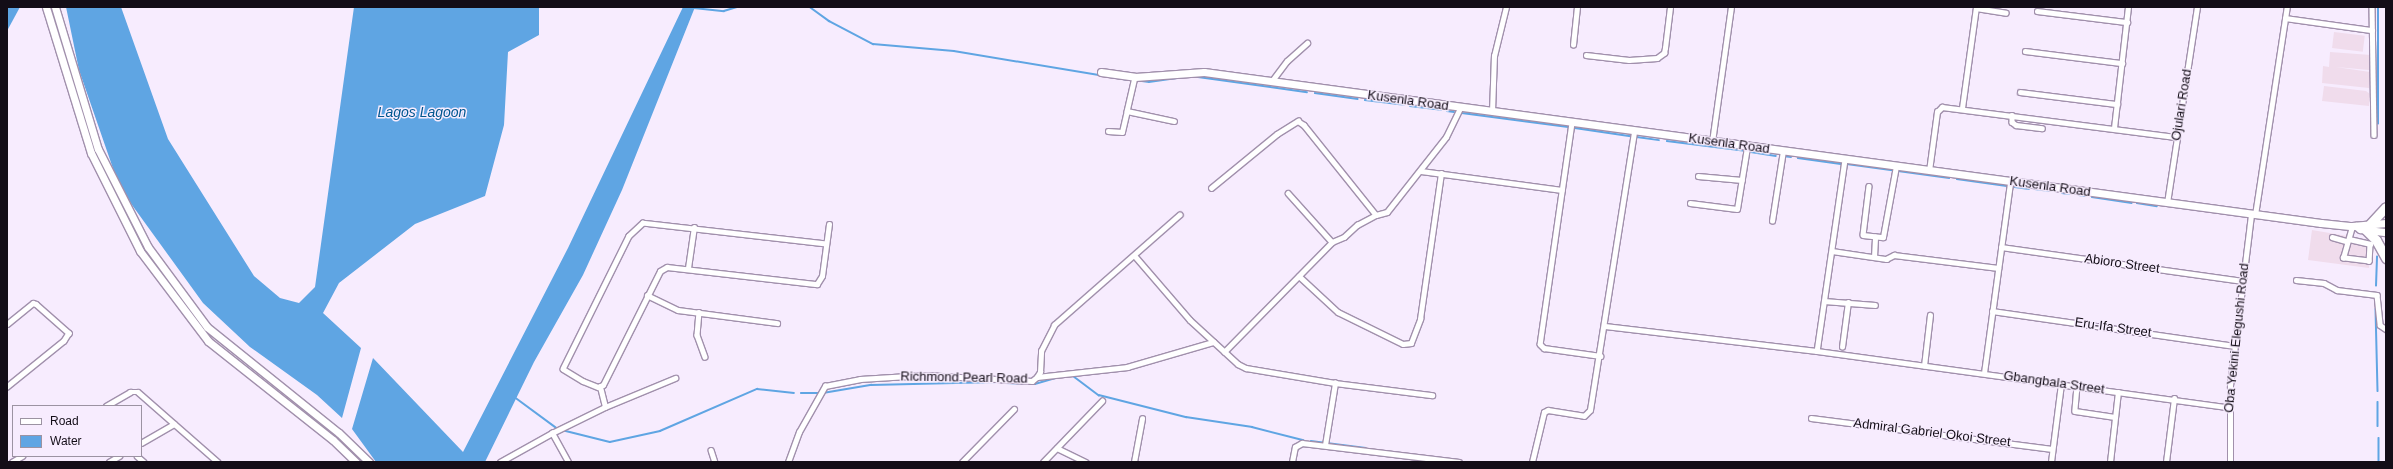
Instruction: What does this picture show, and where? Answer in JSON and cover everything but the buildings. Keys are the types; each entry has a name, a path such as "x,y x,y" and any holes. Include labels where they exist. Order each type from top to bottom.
{"highway":[{"path":"2386,207 2368,227 2386,258"},
{"path":"2386,252 2386,265"}],"main road":[{"path":"46,7 91,153 107,189 140,250 208,341 333,440 356,462"},
{"path":"55,7 98,149 148,247 207,327 339,433 369,462"},
{"name":"Kusenla Road","path":"1101,72 1134,80 1192,72 2167,203 2368,227 2386,232"},
{"name":"Kusenla Road","path":"2368,227 2386,224"}],"street":[{"path":"1492,112 1494,56 1506,7"},
{"path":"1572,45 1577,7"},
{"path":"1586,55 1630,60 1657,58 1664,53 1670,7"},
{"path":"1712,142 1731,7"},
{"path":"1962,108 1976,7 2006,12"},
{"path":"2114,128 2128,7"},
{"name":"Ojulari Road","path":"2167,203 2197,7"},
{"name":"Oba Yekini Elegushi Road","path":"2230,462 2228,407 2234,346 2253,214 2287,7"},
{"path":"2372,7 2374,135"},
{"path":"2037,11 2127,22"},
{"path":"2285,18 2372,30"},
{"path":"1271,82 1287,61 1307,42"},
{"path":"2025,51 2122,63"},
{"path":"1108,131 1122,132 1134,80"},
{"path":"2020,92 2117,104"},
{"path":"1224,352 1332,242 1344,237 1357,225 1376,215 1387,212 1421,171 1446,137 1460,108"},
{"path":"1929,171 1938,109 1962,108 2177,137"},
{"path":"1127,110 1174,121"},
{"path":"2012,115 2012,122 2016,125 2042,128"},
{"path":"1211,188 1276,134 1298,121 1304,124 1376,215"},
{"path":"1572,123 1540,344 1544,348 1600,356"},
{"path":"1532,462 1544,412 1548,410 1584,416 1590,410 1605,326 1634,131"},
{"path":"1690,203 1737,209 1748,147"},
{"path":"1772,221 1783,151"},
{"path":"1817,351 1845,160"},
{"path":"1870,186 1863,235 1883,237 1896,166"},
{"path":"1421,171 1562,190"},
{"path":"1299,276 1338,312 1403,344 1411,343 1420,319 1441,174"},
{"path":"1698,176 1742,180"},
{"path":"1984,373 2010,182"},
{"path":"1288,193 1332,242"},
{"name":"Richmond Pearl Road","path":"788,462 800,432 825,386 867,379 924,375 1032,381 1040,372 1041,351 1054,325 1179,215"},
{"path":"600,387 564,371 564,366 635,228 648,221 826,244"},
{"path":"605,407 600,387 662,268 673,266 813,286 820,281 822,276 829,224"},
{"path":"2332,237 2348,240 2370,244 2369,261 2343,258 2348,240 2354,226"},
{"path":"688,268 694,227"},
{"path":"1874,257 1875,237"},
{"name":"Abioro Street","path":"2001,247 2243,281"},
{"path":"1832,252 1886,259 1894,255 1998,268"},
{"path":"1134,256 1190,320 1224,352 1246,368 1335,383 1432,395"},
{"path":"2296,280 2324,283 2337,290 2378,295 2380,325 2386,328"},
{"path":"648,295 678,310 776,323"},
{"path":"1824,301 1875,305"},
{"path":"1842,347 1848,302"},
{"path":"7,324 33,303 69,333 64,341 7,387"},
{"name":"Eru-Ifa Street","path":"1992,310 2234,346"},
{"path":"699,312 697,335 705,357"},
{"path":"1924,366 1930,315"},
{"name":"Gbangbala Street","path":"1605,326 1817,351 2228,407"},
{"path":"1037,377 1127,368 1213,342"},
{"path":"500,462 552,433 605,407 675,378"},
{"path":"1325,446 1335,383"},
{"path":"2051,462 2061,384"},
{"path":"2077,386 2075,411 2115,417"},
{"path":"108,405 130,392 138,392 218,462"},
{"path":"2110,462 2118,392"},
{"path":"2166,462 2174,399"},
{"path":"1043,462 1102,401"},
{"path":"962,462 1014,409"},
{"name":"Admiral Gabriel Okoi Street","path":"1811,418 2052,449"},
{"path":"1134,462 1142,420"},
{"path":"142,442 174,424"},
{"path":"552,433 568,462"},
{"path":"1292,462 1295,447 1298,443 1459,462"},
{"path":"1057,448 1086,462"},
{"path":"711,450 715,462"},
{"path":"7,459 11,462 20,457"},
{"path":"109,462 118,457"}],"shaded area":[{"path":"2334,32 2365,36 2363,52 2332,48"},
{"path":"2330,52 2371,55 2369,70 2336,67 2370,72 2369,88 2322,83 2323,66 2329,67"},
{"path":"2324,86 2366,91 2370,94 2369,106 2322,101"},
{"path":"2312,230 2365,239 2371,246 2369,268 2308,260"}],"water":[{"path":"7,7 20,7 7,31"},
{"name":"Lagos Lagoon","path":"66,7 121,7 168,139 254,276 280,298 299,303 315,287 354,7 539,7 539,35 508,52 504,125 485,196 415,224 339,283 323,313 361,348 342,418 317,395 250,347 203,303 132,205 117,180 79,70"},
{"path":"683,7 695,7 622,190 583,275 534,362 485,462 376,462 352,429 373,358 463,452 568,248"}],"waterway":[{"path":"694,8 724,11 737,7"},
{"path":"810,7 829,21 873,44 954,51 1129,80"},
{"path":"2378,7 2378,124"},
{"path":"1135,80 1149,82 1191,76 1307,92"},
{"path":"1315,93 1358,99"},
{"path":"1365,100 1404,105"},
{"path":"1410,106 1441,110"},
{"path":"1447,111 1454,112"},
{"path":"1462,113 1568,127"},
{"path":"1575,128 1630,136"},
{"path":"1637,137 1659,140"},
{"path":"1667,141 1746,151"},
{"path":"1751,152 1776,156"},
{"path":"1783,156 1791,157"},
{"path":"1798,158 1841,164"},
{"path":"1847,164 1949,178"},
{"path":"1957,179 2007,186"},
{"path":"2015,187 2029,189"},
{"path":"2035,189 2049,191"},
{"path":"2062,193 2069,194"},
{"path":"2079,195 2085,196"},
{"path":"2092,197 2132,203"},
{"path":"2137,203 2157,206"},
{"path":"2376,286 2377,257"},
{"path":"2376,309 2378,391"},
{"path":"1072,375 1099,395 1186,417 1252,427 1303,440"},
{"path":"1006,383 1035,384 1063,376"},
{"path":"823,393 871,385 998,382"},
{"path":"562,430 610,442 660,431 757,389 794,393"},
{"path":"801,393 819,393"},
{"path":"516,398 558,429"},
{"path":"2378,402 2378,426"},
{"path":"2379,438 2379,462"},
{"path":"1311,441 1366,448"}]}
